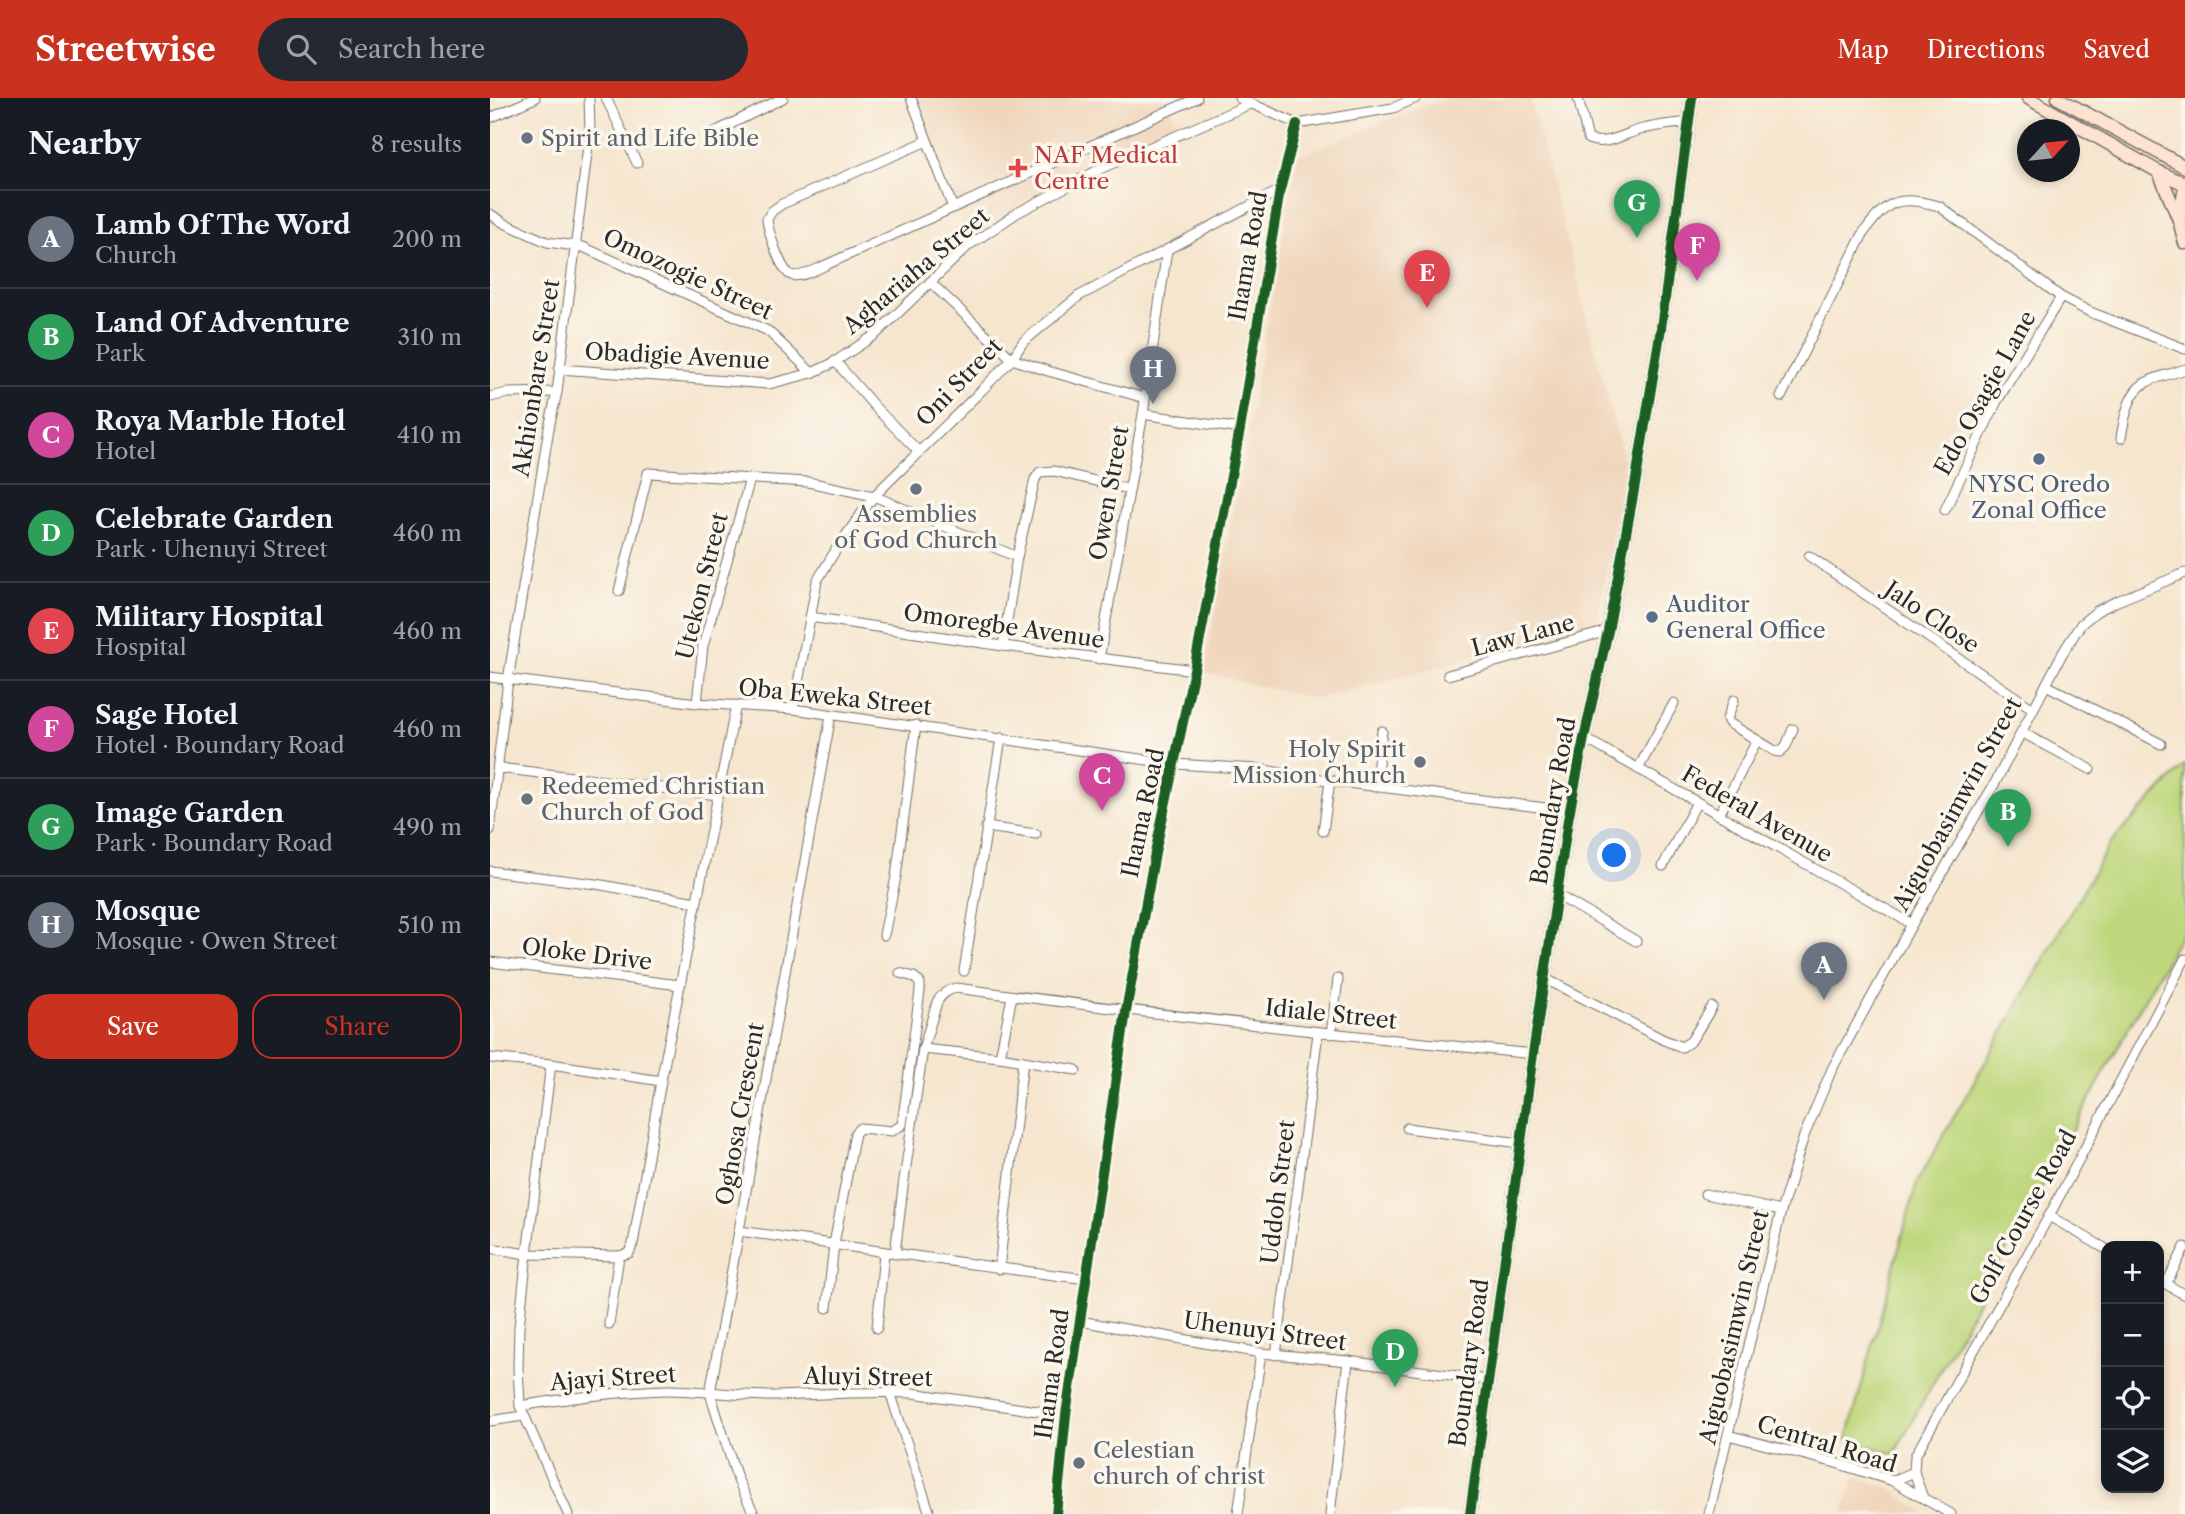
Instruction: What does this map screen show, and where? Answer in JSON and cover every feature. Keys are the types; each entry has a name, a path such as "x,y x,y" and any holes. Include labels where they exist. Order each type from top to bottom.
{"street":[{"path":"490,118 534,98"},
{"name":"Akhionbare Street","path":"490,830 493,784 499,768 508,680 557,392 590,130 589,98"},
{"path":"606,98 637,163"},
{"path":"713,133 783,98"},
{"path":"911,98 953,208"},
{"path":"927,141 782,204 772,211 767,219 769,234 786,270 791,275 799,275 828,264 1197,98"},
{"path":"1239,98 1297,124 1393,108 1416,98"},
{"path":"1578,98 1588,139 1596,143 1642,129 1689,122"},
{"name":"Boundary Road","path":"1470,1514 1520,1143 1570,811 1608,631 1661,328 1692,98"},
{"path":"2028,98 2185,185 2183,232"},
{"path":"2058,98 2185,167"},
{"name":"Aghariaha Street","path":"835,361 875,335 968,246 1017,213 1102,168 1250,104"},
{"name":"Ihama Road","path":"1056,1514 1066,1415 1126,1011 1240,429 1280,190 1297,124"},
{"path":"2159,172 2183,232"},
{"name":"Oni Street","path":"793,709 817,581 874,496 1012,359 1023,342 1079,296 1280,190"},
{"path":"1781,397 1864,232 1878,213 1897,202 1916,200 1940,206 2061,297 2090,312 2185,349"},
{"name":"Omozogie Street","path":"490,214 547,242 583,247 768,331 813,373"},
{"name":"Owen Street","path":"1099,659 1143,414 1167,250"},
{"path":"930,282 1012,359 1145,398"},
{"name":"Edo Osagie Lane","path":"1945,509 1997,401 2061,297"},
{"path":"835,361 918,451"},
{"name":"Obadigie Avenue","path":"559,369 769,384 813,373 835,361"},
{"path":"2121,438 2124,422 2137,389 2146,382 2185,369"},
{"path":"490,397 508,393 557,392"},
{"path":"1143,414 1240,429"},
{"path":"1003,646 1017,557 1035,480 1040,472 1054,471 1128,489"},
{"path":"620,591 648,472 808,482 874,496 1017,557"},
{"name":"Utekon Street","path":"697,703 703,646 750,479"},
{"name":"Jalo Close","path":"1809,556 2033,709"},
{"name":"Aiguobasimwin Street","path":"1709,1514 1781,1211 1804,1136 1832,1069 1912,924 1995,783 2081,624 2097,611 2115,602 2185,573"},
{"name":"Omoregbe Avenue","path":"810,617 1003,646 1194,670"},
{"name":"Law Lane","path":"1448,675 1608,631"},
{"name":"Oba Eweka Street","path":"490,677 697,703 793,709 1175,764 1257,769 1330,781 1570,811"},
{"path":"2046,685 2161,744"},
{"path":"1734,700 1727,719 1729,723 1775,751 1780,752 1786,746 1793,729"},
{"path":"1638,769 1674,703"},
{"path":"490,1248 527,1254 619,1256 629,1253 633,1244 661,1081 736,705"},
{"name":"Oghosa Crescent","path":"750,1513 710,1393 831,715"},
{"path":"884,935 896,877 916,725"},
{"path":"1375,787 1382,731"},
{"path":"2021,732 2090,769"},
{"path":"964,971 1001,738"},
{"name":"Federal Avenue","path":"1584,738 1912,924"},
{"path":"1719,815 1757,740"},
{"path":"499,768 718,795"},
{"path":"1323,831 1330,781"},
{"path":"1662,866 1697,802"},
{"path":"986,827 1036,834"},
{"path":"490,871 596,884 696,902"},
{"path":"1557,895 1636,941"},
{"name":"Golf Course Road","path":"1914,1472 1915,1456 2049,1216 2185,959"},
{"name":"Oloke Drive","path":"490,962 680,985"},
{"path":"827,1308 834,1244 855,1133 860,1128 892,1131 902,1125 920,983 914,977 900,973"},
{"path":"1544,978 1682,1047 1691,1041 1712,1007"},
{"path":"1331,1034 1338,979"},
{"name":"Idiale Street","path":"923,1049 937,1002 949,989 956,988 1318,1033 1533,1054"},
{"path":"1000,1057 1012,996"},
{"name":"Uddoh Street","path":"1276,1355 1318,1033"},
{"path":"895,1254 923,1049 1000,1057 1076,1070"},
{"path":"490,1058 551,1064 661,1081"},
{"path":"999,1269 1023,1061"},
{"path":"551,1064 519,1327 520,1406 568,1514"},
{"path":"1407,1128 1520,1143"},
{"path":"1705,1194 1781,1211"},
{"path":"2049,1216 2101,1246"},
{"path":"739,1231 999,1269 1087,1279"},
{"path":"2164,1279 2185,1247"},
{"path":"877,1328 884,1253"},
{"path":"608,1324 619,1256"},
{"path":"2164,1283 2185,1295"},
{"name":"Uhenuyi Street","path":"1080,1321 1261,1353 1348,1361 1487,1380"},
{"path":"1238,1514 1261,1353"},
{"path":"1330,1514 1348,1361"},
{"name":"Ajayi Street","path":"520,1406 604,1393 669,1390 710,1393"},
{"name":"Aluyi Street","path":"710,1393 777,1396 836,1392 912,1393 1066,1415"},
{"path":"890,1392 930,1514"},
{"path":"490,1421 524,1416"},
{"name":"Central Road","path":"1728,1435 1893,1481 1951,1514"},
{"path":"1893,1481 1914,1472 1923,1498"}],"shaded area":[{"name":"NAF Medical Centre","path":"914,98 1165,98 1180,128 1059,183 1006,216 967,235"},
{"path":"1445,98 1530,98 1624,460 1597,625 1316,699 1204,673 1297,156"},
{"path":"1855,1476 1890,1489 1925,1514 1843,1514"}],"green space":[{"path":"2185,765 2185,926 1894,1454 1847,1439 1917,1182 2110,843"}],"cycle path":[{"path":"1470,1514 1568,820 1608,631 1636,479 1661,328 1692,98"},
{"path":"1056,1514 1066,1415 1126,1011 1240,429 1280,190 1297,124"}],"place":[{"name":"Spirit and Life Bible","path":"527,138"},
{"name":"NAF Medical Centre","path":"1018,168"},
{"name":"Image Garden","path":"1637,238"},
{"name":"Sage Hotel","path":"1697,281"},
{"name":"Military Hospital","path":"1427,308"},
{"name":"Mosque","path":"1153,404"},
{"name":"NYSC Oredo Zonal Office","path":"2039,459"},
{"name":"Assemblies of God Church","path":"916,489"},
{"name":"Auditor General Office","path":"1652,617"},
{"name":"Holy Spirit Mission Church","path":"1420,762"},
{"name":"Redeemed Christian Church of God","path":"527,799"},
{"name":"Roya Marble Hotel","path":"1102,811"},
{"name":"Land Of Adventure","path":"2008,847"},
{"name":"Lamb Of The Word","path":"1824,1000"},
{"name":"Celebrate Garden","path":"1395,1387"},
{"name":"Celestian church of christ","path":"1079,1463"}]}
